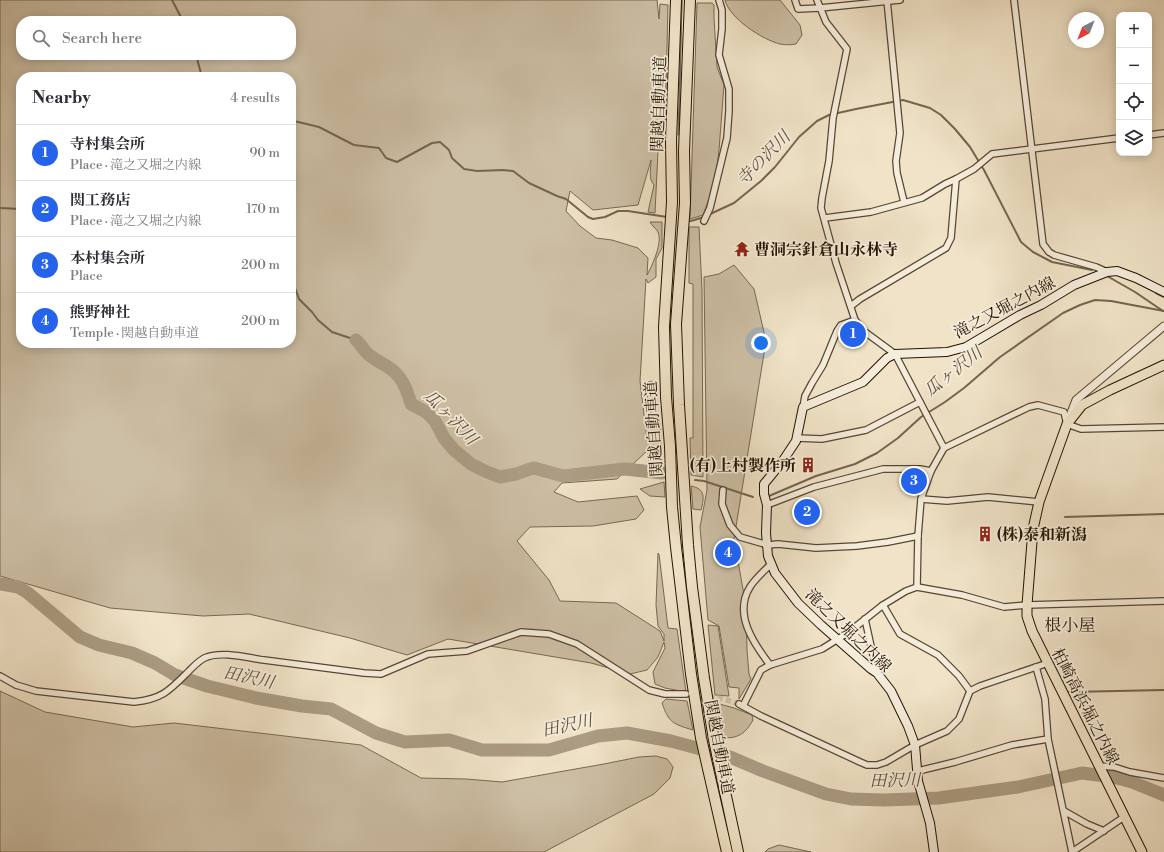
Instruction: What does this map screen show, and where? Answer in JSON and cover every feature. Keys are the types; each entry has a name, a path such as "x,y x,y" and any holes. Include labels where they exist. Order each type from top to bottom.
{"highway":[{"name":"関越自動車道","path":"676,0 671,141 672,202 664,327 672,506 680,588 701,738 727,852"},
{"name":"関越自動車道","path":"690,0 684,151 685,203 676,324 679,405 686,525 692,587 704,678 714,740 738,852"}],"main road":[{"name":"滝之又堀之内線","path":"895,354 947,352 966,347 1074,285 1107,272 1117,271 1164,292"},
{"path":"803,407 863,382 887,358 895,354"},
{"name":"柏崎高浜堀之内線","path":"1142,852 1032,631 1027,616 1027,605 1033,529 1039,502 1067,424 1082,405 1110,390 1164,365"},
{"name":"滝之又堀之内線","path":"803,407 796,438 782,462 764,484 764,494 767,505 766,533 768,556 775,573 798,603 877,673 891,691 908,726 915,745 918,781 929,817 934,852"}],"street":[{"path":"704,220 709,211 727,138 729,111 729,89 719,56 722,10 719,0"},
{"path":"795,0 798,9 900,0"},
{"path":"818,0 826,22 847,49 833,118 829,161 821,208 825,218 836,263 855,320 865,332 895,354 944,448"},
{"path":"1014,0 1043,244 1045,249 1054,255 1096,267 1107,272"},
{"path":"887,1 900,133 896,161 897,173 904,202"},
{"path":"1152,135 1164,133"},
{"path":"825,218 871,212 922,198 974,168 992,154 1116,138"},
{"path":"851,306 860,299 946,248 951,238 956,179"},
{"path":"803,407 805,396 823,365 837,330 841,326 855,320"},
{"path":"1067,424 1076,400 1164,326"},
{"path":"796,438 822,439 866,430 920,402"},
{"path":"917,587 918,536 921,499 931,471 944,448 1030,407 1038,405 1064,412 1067,424"},
{"path":"1067,424 1081,429 1164,427"},
{"path":"767,505 814,487 883,469 920,469 931,471"},
{"path":"723,490 722,504 730,525 740,537 768,545 778,544 816,548 888,542 918,536"},
{"path":"921,499 947,501 988,497 1039,502"},
{"path":"770,666 758,650 742,612 750,587 771,564"},
{"path":"1048,663 980,686 970,691 959,719 947,731 915,745 886,762 877,765 867,764 761,716 741,705 761,670 822,649 849,632 883,605 906,591 917,587 962,595 1004,608 1027,605 1164,601"},
{"path":"883,605 900,634 938,656 959,676 970,691"},
{"path":"865,619 877,673"},
{"path":"0,676 16,685 36,691 134,702 159,697 167,692 192,668 205,658 212,655 235,656 381,674 428,654 467,651 521,632 549,634 577,644 649,690 665,694 686,694"},
{"path":"1036,668 1045,699 1048,739 1072,852 1124,817"},
{"path":"918,771 1012,745 1048,739"},
{"path":"1101,768 1114,767 1130,772 1164,778"},
{"path":"1064,811 1087,824 1104,831"}],"shaded area":[{"path":"0,0 657,0 659,19 660,4 668,5 665,130 659,130 655,213 648,212 654,185 650,176 651,160 638,205 593,210 570,191 566,211 580,226 596,238 612,240 638,248 648,258 647,275 652,266 659,242 658,232 650,222 662,222 662,248 656,259 656,277 648,283 646,279 640,381 647,439 648,382 652,381 651,419 660,420 662,470 649,469 648,450 617,479 562,483 554,492 578,502 637,496 644,510 636,519 593,526 530,527 517,541 549,580 560,601 616,603 660,631 664,641 664,634 658,626 656,605 658,553 668,628 677,629 686,692 665,688 655,684 653,672 665,648 664,642 658,657 647,670 630,674 591,663 448,639 407,655 350,638 249,614 203,616 110,608 0,576"},
{"path":"682,0 679,135 678,135"},
{"path":"725,0 780,0 800,25 802,35 796,44 784,45 773,42 756,33 740,21 728,7"},
{"path":"697,3 712,3 714,5 717,67 724,85 715,183 703,215 690,219"},
{"path":"689,227 699,227 702,291 703,477 691,475 690,438 693,438 693,284 689,283"},
{"path":"734,265 754,289 766,341 734,539 746,606 747,650 749,674 751,679 739,699 739,688 729,687 719,626 708,620 700,527 707,490 704,277 719,274"},
{"path":"664,482 665,497 650,496 640,489"},
{"path":"691,486 696,487 702,492 703,502 701,510 693,509"},
{"path":"708,625 718,626 729,696 715,695"},
{"path":"0,691 45,712 133,727 174,723 361,745 421,778 466,779 502,782 639,757 656,756 667,759 673,767 670,778 654,794 544,852 0,852"},
{"path":"666,699 687,701 693,730 676,724 670,719 662,703"},
{"path":"716,703 752,715 753,720 744,732 737,736 727,738 722,737"},
{"path":"779,845 811,852 765,852 768,849"}],"waterway":[{"path":"172,0 180,16"},
{"path":"197,60 201,72"},
{"name":"寺の沢川","path":"708,215 734,203 761,181 775,167 799,137 817,121 829,115 903,100 930,108 941,115 970,147 984,170 1021,242 1033,252 1052,262 1092,270"},
{"name":"寺の沢川","path":"296,121 319,127 354,145 379,148 386,158 397,162 432,143 440,142 449,150 452,158 464,169 477,171 513,171 529,183 566,199 588,217 593,219 605,217 618,211 628,211 667,217"},
{"path":"0,208 16,209"},
{"name":"寺の沢川","path":"687,220 691,221 704,217"},
{"name":"寺の沢川","path":"1107,276 1135,292 1163,311"},
{"path":"296,291 299,299 318,320 332,332 356,340"},
{"path":"1156,293 1164,297"},
{"name":"瓜ヶ沢川","path":"769,496 816,476 855,464 877,453 898,438 921,417 964,388 1000,357 1063,313 1080,305 1095,300 1111,301 1164,311"},
{"name":"瓜ヶ沢川","path":"356,340 368,354 399,376 406,389 411,404 426,412 435,421 444,438 454,450 471,464 487,472 500,477 534,468 563,476 625,469 662,473"},
{"name":"瓜ヶ沢川","path":"695,480 704,481 753,497"},
{"path":"1065,517 1164,514"},
{"name":"田沢川","path":"0,584 18,587 28,593 80,637 99,645 132,653 155,663 175,675 207,686 256,698 302,706 331,709 376,733 405,742 449,740 482,750 549,750 598,736 627,733 671,741 730,757 826,794 851,799 884,800 939,798 1018,787 1082,773 1113,777 1132,782 1164,795"},
{"path":"1069,692 1164,690"}],"tunnel":[{"path":"692,695 724,699 739,704"}],"place":[{"name":"曹洞宗針倉山永林寺","path":"742,249"},
{"name":"寺村集会所","path":"853,334"},
{"name":"(有)上村製作所","path":"808,465"},
{"name":"本村集会所","path":"914,481"},
{"name":"関工務店","path":"807,512"},
{"name":"(株)泰和新潟","path":"985,534"},
{"name":"熊野神社","path":"728,553"}],"district":[{"name":"根小屋","path":"1070,625"}]}
